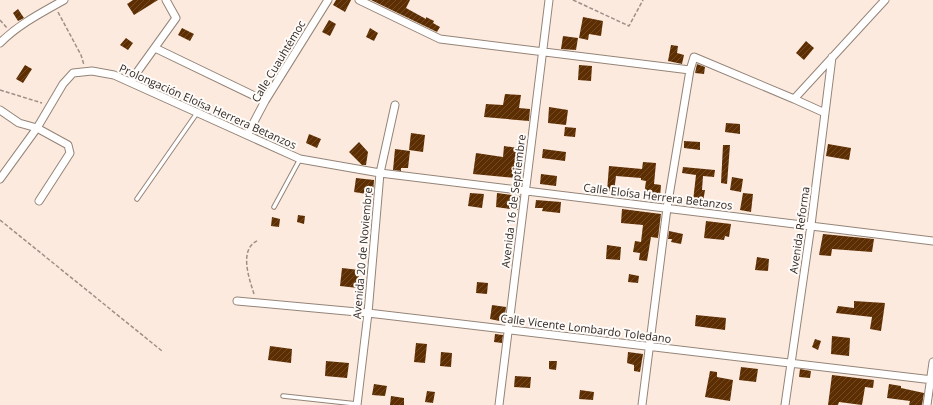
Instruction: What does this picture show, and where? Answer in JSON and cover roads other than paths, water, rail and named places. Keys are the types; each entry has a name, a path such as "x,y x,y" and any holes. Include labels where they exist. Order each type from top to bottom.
{"street":[{"path":"0,43 11,32 31,18 64,0"},
{"path":"130,82 176,18 166,0"},
{"name":"Calle Cuauhtémoc","path":"248,135 265,101 328,0"},
{"path":"359,0 440,39 690,70"},
{"name":"Avenida 16 de Septiembre","path":"500,405 524,192 549,0"},
{"path":"794,99 885,0"},
{"path":"155,48 265,101"},
{"path":"642,405 667,208 690,70 694,57 825,113"},
{"name":"Avenida Reforma","path":"785,405 811,225 832,57"},
{"name":"Prolongación Eloísa Herrera Betanzos","path":"37,128 50,105 72,73 92,71 114,75 300,159 380,173"},
{"name":"Avenida 20 de Noviembre","path":"357,405 368,313 380,173 395,105"},
{"path":"0,110 19,123 37,128 68,145 70,153 39,200"},
{"path":"0,179 37,128"},
{"name":"Calle Eloísa Herrera Betanzos","path":"380,173 524,192 811,225 933,241"},
{"name":"Calle Vicente Lombardo Toledano","path":"237,301 368,313 932,380"},
{"path":"927,405 932,380 933,362"}],"lane":[{"path":"137,199 197,113"},
{"path":"274,207 300,159"},
{"path":"283,396 357,405"}]}
